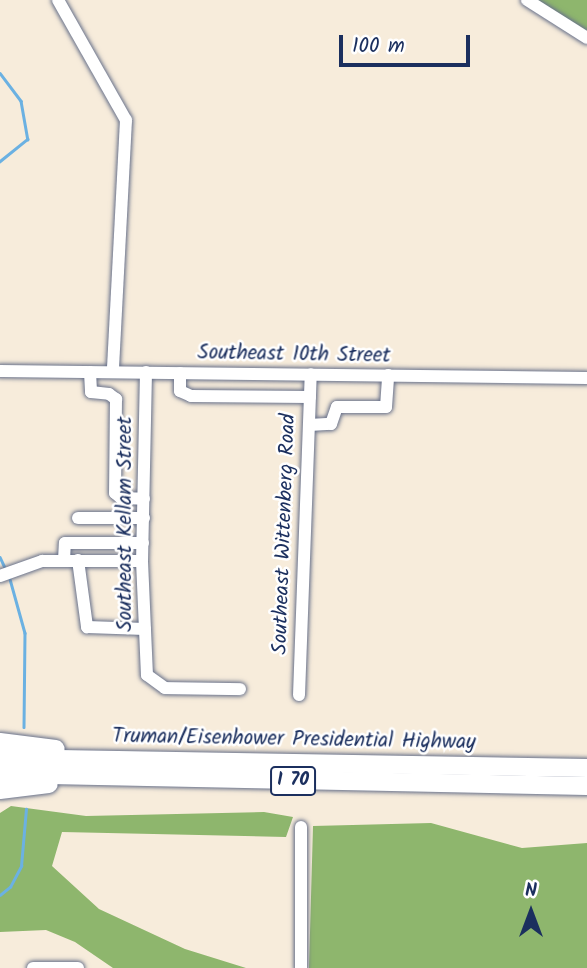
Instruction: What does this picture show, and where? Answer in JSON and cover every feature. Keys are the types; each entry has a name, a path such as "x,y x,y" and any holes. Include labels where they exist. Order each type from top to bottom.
{"highway":[{"path":"0,743 130,753 195,762"},
{"name":"Truman/Eisenhower Presidential Highway","path":"0,758 587,768"},
{"name":"Truman/Eisenhower Presidential Highway","path":"0,774 587,786"},
{"path":"0,790 148,776"}],"street":[{"path":"58,0 126,120 113,372"},
{"path":"527,0 587,38"},
{"name":"Southeast 10th Street","path":"3,371 587,378"},
{"path":"90,372 91,392 108,394 116,400 115,494 121,498 144,499"},
{"name":"Southeast Kellam Street","path":"146,372 142,561 147,675 165,688 240,689"},
{"path":"180,373 180,391 191,396 310,397"},
{"name":"Southeast Wittenberg Road","path":"299,695 311,374"},
{"path":"309,425 331,424 337,407 386,407 388,375"},
{"path":"78,518 144,518"},
{"path":"143,543 65,543 87,627 145,629"},
{"path":"0,576 33,563 71,560 142,561"},
{"path":"301,827 301,968"},
{"path":"33,968 78,968"}],"green space":[{"path":"527,0 587,0 587,38"},
{"path":"11,806 86,816 264,812 293,817 286,837 62,832 52,866 99,909 185,949 246,968 113,968 75,942 46,930 0,932 0,813"},
{"path":"431,823 522,848 587,843 587,968 309,968 313,826"}],"waterway":[{"path":"0,73 21,101 28,139 0,162"},
{"path":"0,557 6,570"},
{"path":"10,579 25,633 24,727"},
{"path":"0,895 10,887 21,866 26,809"}]}
